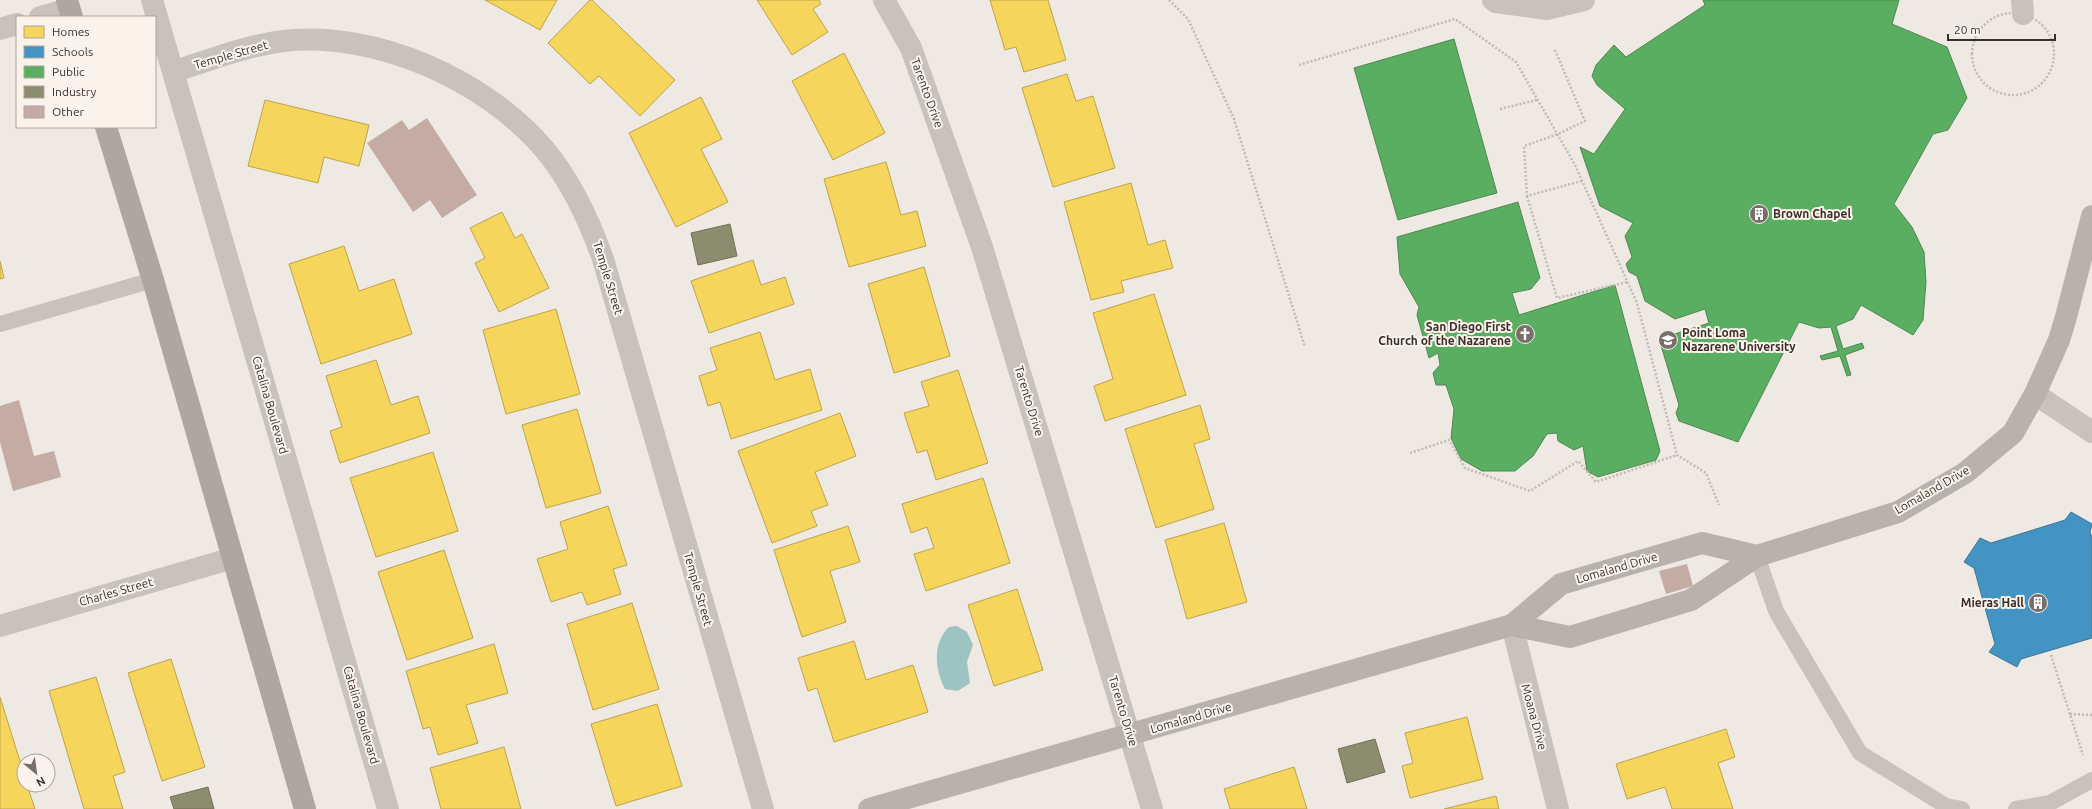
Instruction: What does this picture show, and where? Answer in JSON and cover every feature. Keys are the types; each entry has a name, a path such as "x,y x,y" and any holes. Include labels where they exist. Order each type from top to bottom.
{"main road":[{"path":"106,128 153,280 305,809"}],"street":[{"name":"Catalina Boulevard","path":"152,0 388,809"},
{"name":"Tarento Drive","path":"884,0 911,48 982,247 1131,735 1152,809"},
{"path":"1493,0 1496,2 1547,9 1584,0"},
{"path":"44,16 69,9"},
{"path":"0,29 16,24"},
{"name":"Temple Street","path":"172,72 256,46 284,41 328,41 371,47 424,65 474,90 516,120 546,151 576,196 593,232 603,259 763,809"},
{"name":"Lomaland Drive","path":"1512,625 1570,637 1691,600 1757,556 1898,512 1965,473 2013,433 2035,394 2059,340 2092,216"},
{"path":"2035,394 2092,432"},
{"name":"Lomaland Drive","path":"869,809 1512,625 1561,584 1702,543 1757,556"},
{"name":"Charles Street","path":"0,626 233,558"},
{"name":"Moana Drive","path":"1512,625 1558,809"}],"lane":[{"path":"0,324 153,280"},
{"path":"1757,556 1776,611 1860,753 1946,806 1962,809"},
{"path":"2016,809 2050,803 2092,780"}],"path":[{"path":"1169,0 1188,19 1234,119 1305,347"},
{"path":"2022,7 2046,29 2052,42 2054,56 2051,70 2043,81 2033,90 2021,94 2007,95 1994,91 1983,84 1976,73 1972,60 1972,47 1976,34 1984,24 1995,16 2009,13 2022,7"},
{"path":"1299,65 1455,19 1516,62 1558,134 1582,181 1637,303 1677,455 1706,473 1719,506"},
{"path":"1555,50 1585,121 1558,134 1524,146 1527,196 1557,298 1628,282"},
{"path":"1500,109 1537,100"},
{"path":"1527,196 1582,181"},
{"path":"1410,453 1449,440 1465,468 1530,491 1578,461 1596,482 1677,455"},
{"path":"2051,655 2085,762"},
{"path":"2070,714 2092,715"}],"water":[{"path":"957,626 967,632 973,645 967,662 970,683 958,691 945,689 937,665 938,649 944,633 949,627"}],"building: Homes":[{"path":"485,0 557,0 540,30"},
{"path":"590,0 592,0 675,80 640,116 599,76 590,84 548,43"},
{"path":"757,0 819,0 821,4 813,9 828,32 792,55"},
{"path":"990,0 1048,0 1066,60 1024,72 1016,47 1005,50"},
{"path":"844,53 885,133 833,160 792,81"},
{"path":"1067,74 1076,101 1093,96 1115,168 1053,187 1022,88"},
{"path":"701,97 722,139 701,149 728,202 676,227 629,133"},
{"path":"265,100 369,125 359,166 324,157 318,183 248,166"},
{"path":"886,162 901,215 917,211 926,246 849,267 824,179"},
{"path":"1131,183 1148,245 1165,240 1173,268 1121,281 1124,292 1091,300 1064,202"},
{"path":"502,212 515,238 522,234 549,288 499,312 475,263 485,258 470,228"},
{"path":"344,246 359,291 394,279 412,334 321,364 289,264"},
{"path":"753,260 761,285 785,277 794,304 709,333 691,281"},
{"path":"0,261 4,278 0,279"},
{"path":"924,267 950,356 894,373 868,284"},
{"path":"1154,294 1186,395 1105,421 1094,386 1113,379 1093,313"},
{"path":"556,309 580,394 506,414 483,330"},
{"path":"760,332 775,380 810,369 822,410 731,439 720,402 708,406 699,376 717,370 710,348"},
{"path":"376,360 391,405 418,396 430,433 340,463 330,431 342,427 326,376"},
{"path":"958,370 988,463 936,480 927,450 917,453 904,413 929,406 921,382"},
{"path":"1200,405 1210,439 1194,444 1214,509 1156,528 1125,429"},
{"path":"577,409 601,493 546,508 522,425"},
{"path":"840,413 856,456 815,472 828,505 811,511 817,526 772,543 738,451"},
{"path":"433,452 458,531 376,557 350,478"},
{"path":"983,478 1010,563 926,591 914,554 934,548 927,527 911,533 902,504"},
{"path":"608,506 627,565 613,569 621,594 587,605 582,592 551,602 537,559 568,549 560,522"},
{"path":"1224,523 1247,602 1187,619 1165,540"},
{"path":"848,526 860,562 830,571 846,622 802,637 774,550"},
{"path":"444,550 473,638 407,660 378,572"},
{"path":"1017,589 1043,670 994,686 968,605"},
{"path":"632,603 659,689 593,710 567,624"},
{"path":"854,641 866,680 913,665 928,712 834,742 817,688 808,691 798,658"},
{"path":"494,644 508,693 466,705 478,743 438,755 430,727 423,729 406,671"},
{"path":"171,659 205,767 162,781 128,673"},
{"path":"96,677 125,772 113,776 123,809 84,809 49,691"},
{"path":"0,697 17,753 16,753 16,793 30,793 35,809 0,809"},
{"path":"657,704 682,786 616,806 591,724"},
{"path":"1467,717 1483,779 1410,798 1402,766 1413,763 1405,733"},
{"path":"1726,729 1735,757 1718,763 1733,809 1672,809 1665,787 1627,799 1616,764"},
{"path":"504,747 521,809 441,809 430,768"},
{"path":"1294,767 1307,809 1230,809 1224,789"},
{"path":"1496,796 1499,809 1444,809"}],"building: Schools":[{"name":"Mieras Hall","path":"2071,512 2092,524 2090,532 2092,537 2092,638 2021,659 2017,667 1989,652 1995,644 1974,568 1964,562 1980,538 1991,543 2065,520"}],"building: Public":[{"name":"Brown Chapel","path":"1703,0 1899,0 1892,24 1947,47 1967,98 1948,130 1933,134 1894,204 1912,227 1924,252 1926,282 1923,320 1913,335 1861,305 1853,319 1836,326 1843,349 1862,343 1864,348 1845,355 1851,375 1847,376 1840,356 1822,360 1820,356 1838,351 1831,327 1819,328 1799,322 1738,442 1679,421 1676,413 1679,405 1659,339 1709,323 1705,309 1675,319 1645,301 1637,276 1629,272 1626,264 1632,257 1625,236 1633,223 1600,206 1580,147 1594,154 1625,109 1597,85 1592,76 1596,65 1614,45 1626,57 1705,5"},
{"path":"1454,39 1497,193 1398,220 1354,68"},
{"name":"San Diego First Church of the Nazarene","path":"1518,202 1540,278 1531,289 1512,293 1519,315 1615,285 1660,451 1656,460 1598,477 1587,471 1583,446 1574,450 1558,441 1557,433 1547,434 1533,456 1515,471 1482,471 1461,459 1451,438 1454,409 1446,385 1436,385 1433,373 1440,365 1438,353 1429,358 1417,315 1419,307 1400,274 1397,237"}],"building: Industry":[{"path":"730,224 737,256 698,265 691,233"},
{"path":"1375,739 1385,772 1347,783 1338,749"},
{"path":"208,787 214,809 174,809 170,797"}],"building: Other":[{"path":"427,118 477,195 442,218 430,200 413,212 367,143 402,120 409,130"},
{"path":"19,400 34,456 54,451 61,477 13,491 0,442 0,406"},
{"path":"1687,564 1693,586 1666,594 1659,571"}],"place":[{"name":"Brown Chapel","path":"1759,214"},
{"name":"San Diego First Church of the Nazarene","path":"1525,334"},
{"name":"Point Loma Nazarene University","path":"1668,340"},
{"name":"Mieras Hall","path":"2038,603"}]}
